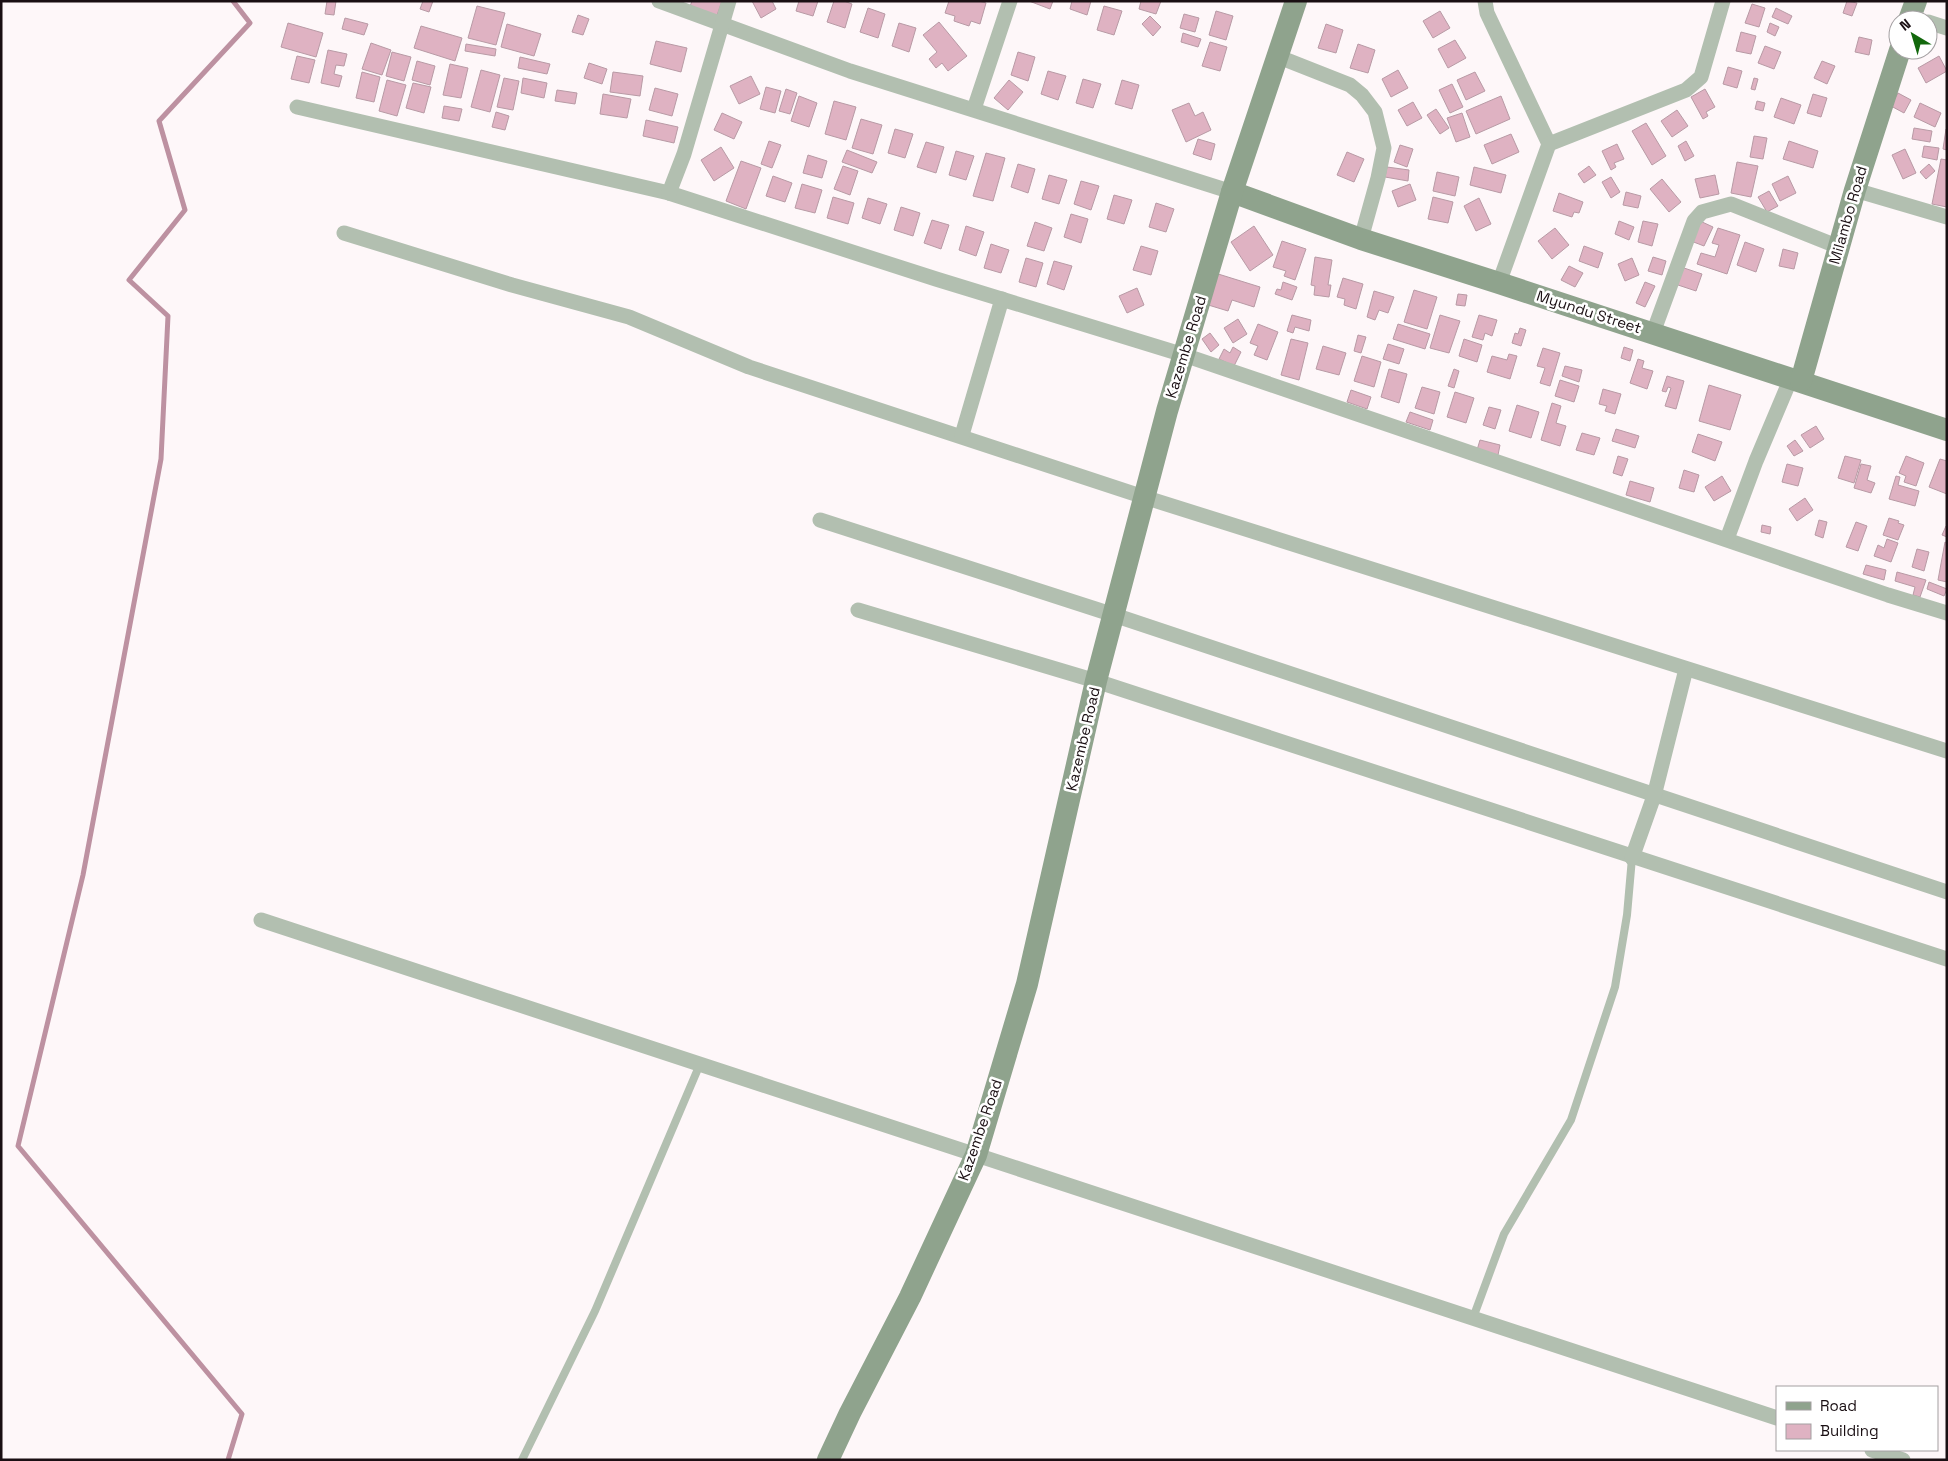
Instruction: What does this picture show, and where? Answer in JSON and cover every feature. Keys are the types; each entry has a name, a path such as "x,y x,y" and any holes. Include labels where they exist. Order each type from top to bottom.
{"main road":[{"name":"Kazembe Road","path":"828,1460 850,1412 910,1297 976,1155 1027,984 1096,681 1144,496 1232,192 1279,57 1296,1"},
{"name":"Milambo Road","path":"1796,380 1897,60"},
{"name":"Myundu Street","path":"1232,192 1361,239 1499,282 1947,430"}],"street":[{"path":"659,1 850,71 1232,192"},
{"path":"669,193 684,154 729,1"},
{"path":"974,109 1010,1"},
{"path":"1485,1 1487,13 1549,144 1499,282"},
{"path":"1549,144 1686,90 1700,77 1723,1"},
{"path":"1279,57 1350,85 1362,95 1375,112 1384,148 1378,178 1361,239"},
{"path":"297,107 669,193 1002,299 1184,354 1727,540 1947,613"},
{"path":"1855,190 1947,217"},
{"path":"1653,333 1694,221 1702,212 1731,204 1839,247"},
{"path":"344,233 503,282 629,317 749,367 1144,496 1947,751"},
{"path":"962,435 1002,299"},
{"path":"1727,540 1756,461 1796,380"},
{"path":"820,520 1114,615 1947,892"},
{"path":"858,610 1096,681 1947,960"},
{"path":"1632,858 1654,796 1686,669"},
{"path":"261,920 1776,1418"},
{"path":"1875,1451 1903,1460"}],"lane":[{"path":"1473,1318 1504,1234 1571,1120 1616,987 1627,915 1632,858"},
{"path":"522,1460 595,1311 700,1064"}],"building":[{"path":"327,1 336,1 334,15 325,14"},
{"path":"423,1 433,1 429,12 420,9"},
{"path":"692,1 722,1 716,18 689,9"},
{"path":"752,1 772,1 776,9 761,18"},
{"path":"799,1 818,1 813,16 796,11"},
{"path":"834,1 844,1 852,4 845,28 827,22"},
{"path":"949,1 979,1 986,3 980,24 971,21 969,26 954,21 955,16 945,13"},
{"path":"1029,1 1053,1 1050,9"},
{"path":"1072,1 1091,1 1087,15 1070,9"},
{"path":"1141,1 1161,1 1156,14 1139,9"},
{"path":"1847,1 1857,3 1852,16 1843,13"},
{"path":"1752,4 1765,8 1759,27 1745,23"},
{"path":"477,6 505,13 496,45 468,38"},
{"path":"1104,6 1122,11 1114,35 1097,30"},
{"path":"868,8 885,14 878,38 860,32"},
{"path":"1776,8 1792,16 1788,24 1772,17"},
{"path":"1216,11 1233,16 1226,40 1209,35"},
{"path":"1440,11 1450,28 1433,38 1423,21"},
{"path":"1184,14 1199,18 1195,32 1180,28"},
{"path":"578,15 589,19 583,35 572,32"},
{"path":"1150,16 1161,27 1153,36 1142,24"},
{"path":"345,18 368,24 364,35 342,29"},
{"path":"939,22 967,56 948,71 942,63 936,68 929,59 937,52 923,35"},
{"path":"288,23 323,33 316,57 281,47"},
{"path":"899,23 916,28 909,52 892,46"},
{"path":"1770,23 1779,27 1775,36 1767,32"},
{"path":"507,24 541,34 534,56 501,47"},
{"path":"1326,24 1343,30 1336,53 1318,48"},
{"path":"421,26 462,38 455,61 414,48"},
{"path":"1741,32 1756,36 1751,54 1736,51"},
{"path":"1183,33 1201,39 1198,47 1181,42"},
{"path":"1859,37 1872,40 1869,55 1855,52"},
{"path":"1455,40 1466,58 1448,68 1438,49"},
{"path":"656,41 687,48 681,72 650,64"},
{"path":"1210,42 1227,47 1220,71 1202,66"},
{"path":"371,43 391,50 382,75 362,69"},
{"path":"466,44 496,49 495,56 465,51"},
{"path":"1358,44 1375,50 1368,73 1350,68"},
{"path":"1765,46 1781,52 1774,69 1758,63"},
{"path":"328,50 347,54 344,66 336,65 334,74 342,76 339,87 321,83"},
{"path":"392,52 411,57 404,81 386,76"},
{"path":"1018,52 1035,57 1028,81 1011,75"},
{"path":"297,56 315,60 309,83 291,79"},
{"path":"520,57 550,64 547,74 518,68"},
{"path":"1938,57 1947,71 1926,83 1918,68 1932,60 1938,60"},
{"path":"417,61 435,66 430,85 412,80"},
{"path":"1822,61 1835,66 1827,84 1814,78"},
{"path":"589,63 607,69 602,84 584,78"},
{"path":"450,64 468,68 461,98 443,95"},
{"path":"1728,67 1742,71 1737,88 1723,84"},
{"path":"481,70 500,75 490,112 471,107"},
{"path":"1398,70 1408,88 1391,97 1382,79"},
{"path":"1048,71 1066,76 1058,100 1041,94"},
{"path":"362,72 380,77 374,102 356,98"},
{"path":"613,72 643,76 640,96 610,92"},
{"path":"1475,72 1485,91 1466,100 1457,80"},
{"path":"751,76 760,94 739,104 730,86"},
{"path":"504,78 519,81 513,110 497,107"},
{"path":"523,78 547,83 544,98 521,93"},
{"path":"1754,78 1758,79 1755,90 1751,89"},
{"path":"1083,79 1101,84 1093,108 1076,103"},
{"path":"387,80 406,85 397,116 379,111"},
{"path":"1009,80 1023,92 1008,110 994,98"},
{"path":"1122,80 1139,85 1132,109 1115,104"},
{"path":"413,83 431,87 424,113 406,108"},
{"path":"1452,84 1463,107 1450,113 1439,90"},
{"path":"766,87 781,91 775,113 760,109"},
{"path":"655,88 678,94 672,116 649,110"},
{"path":"786,89 797,93 790,114 779,111"},
{"path":"1705,89 1715,107 1706,112 1708,116 1703,119 1691,97"},
{"path":"557,90 577,93 575,104 555,101"},
{"path":"1898,93 1911,100 1904,113 1891,106"},
{"path":"603,94 631,99 627,118 600,114"},
{"path":"1813,94 1827,98 1821,117 1807,113"},
{"path":"799,96 817,103 809,127 791,121"},
{"path":"1501,96 1510,119 1476,134 1466,111"},
{"path":"1781,98 1801,105 1794,124 1774,117"},
{"path":"834,101 856,107 846,140 825,134"},
{"path":"1757,101 1765,103 1763,111 1755,109"},
{"path":"1413,102 1422,118 1407,126 1398,110"},
{"path":"1189,103 1195,116 1203,112 1211,130 1186,142 1172,110"},
{"path":"1920,103 1941,113 1935,127 1914,117"},
{"path":"444,106 462,109 459,121 442,118"},
{"path":"1436,109 1449,128 1440,134 1427,115"},
{"path":"1677,110 1688,126 1672,137 1661,121"},
{"path":"496,112 509,116 505,130 492,127"},
{"path":"722,113 742,122 734,139 714,130"},
{"path":"1462,113 1470,137 1456,142 1447,118"},
{"path":"861,119 882,125 873,154 852,148"},
{"path":"646,120 678,127 674,143 643,136"},
{"path":"1646,123 1666,156 1652,165 1632,131"},
{"path":"1914,128 1932,131 1930,142 1912,139"},
{"path":"895,129 913,134 905,158 888,153"},
{"path":"1947,129 1947,150 1943,149"},
{"path":"1511,134 1519,152 1492,164 1484,145"},
{"path":"1754,136 1767,138 1763,159 1750,157"},
{"path":"1198,139 1215,144 1211,160 1193,154"},
{"path":"769,141 781,145 772,168 761,164"},
{"path":"1686,141 1694,156 1685,161 1678,146"},
{"path":"1789,141 1818,151 1813,168 1783,159"},
{"path":"926,142 944,147 936,173 917,167"},
{"path":"1617,144 1624,159 1614,163 1616,167 1611,170 1602,151"},
{"path":"1400,145 1413,149 1407,167 1394,162"},
{"path":"1924,146 1939,148 1937,160 1922,157"},
{"path":"721,147 734,168 714,181 701,160"},
{"path":"1905,149 1916,173 1903,179 1892,155"},
{"path":"847,150 877,162 872,173 842,162"},
{"path":"956,151 974,156 966,180 949,175"},
{"path":"1347,152 1364,159 1354,182 1337,175"},
{"path":"986,153 1005,158 993,201 973,196"},
{"path":"808,155 827,161 822,178 803,173"},
{"path":"1941,159 1947,160 1947,207 1932,204"},
{"path":"741,161 761,168 746,209 726,201"},
{"path":"1737,162 1758,166 1751,197 1731,193"},
{"path":"1018,164 1035,169 1028,193 1011,187"},
{"path":"1929,164 1935,171 1926,179 1920,172"},
{"path":"843,166 858,171 850,195 834,189"},
{"path":"1589,166 1596,175 1584,183 1578,174"},
{"path":"1387,167 1409,170 1408,181 1385,177"},
{"path":"1474,167 1506,175 1501,193 1470,185"},
{"path":"1437,172 1459,177 1455,196 1433,191"},
{"path":"1049,175 1067,180 1059,204 1042,199"},
{"path":"1715,175 1719,194 1700,198 1695,179"},
{"path":"773,176 792,183 785,202 766,196"},
{"path":"1788,176 1796,193 1780,201 1772,184"},
{"path":"1611,177 1620,192 1611,198 1602,182"},
{"path":"1662,179 1681,202 1669,212 1650,189"},
{"path":"1081,181 1099,186 1091,210 1074,204"},
{"path":"802,184 822,190 815,213 795,208"},
{"path":"1410,184 1416,200 1398,207 1392,191"},
{"path":"1769,191 1778,206 1767,212 1758,197"},
{"path":"1626,192 1641,196 1638,208 1623,205"},
{"path":"1559,193 1583,202 1579,213 1574,212 1572,217 1553,211"},
{"path":"1114,195 1132,200 1124,224 1107,219"},
{"path":"833,197 854,203 848,224 827,218"},
{"path":"1433,197 1453,202 1448,223 1428,219"},
{"path":"868,198 887,204 880,224 862,218"},
{"path":"1479,198 1491,224 1476,231 1464,206"},
{"path":"1156,203 1174,209 1166,232 1149,227"},
{"path":"901,207 920,213 913,236 894,230"},
{"path":"1071,214 1088,219 1081,243 1064,237"},
{"path":"932,220 949,225 941,249 924,243"},
{"path":"1619,221 1634,227 1629,240 1615,234"},
{"path":"1643,221 1658,224 1652,246 1638,242"},
{"path":"1700,221 1713,227 1704,246 1691,241"},
{"path":"1035,222 1052,228 1044,251 1027,246"},
{"path":"966,226 984,232 976,256 959,250"},
{"path":"1254,226 1273,255 1250,271 1231,242"},
{"path":"1555,228 1569,245 1552,259 1538,241"},
{"path":"1718,228 1740,235 1727,274 1697,264 1701,253 1715,257 1719,245 1712,243"},
{"path":"1282,241 1306,249 1295,280 1284,276 1286,271 1273,267"},
{"path":"1745,242 1764,249 1756,272 1737,265"},
{"path":"991,244 1009,250 1001,273 984,268"},
{"path":"1141,246 1158,251 1151,275 1133,270"},
{"path":"1584,246 1603,253 1598,268 1579,261"},
{"path":"1783,249 1798,253 1794,269 1779,266"},
{"path":"1315,257 1332,260 1328,285 1331,285 1329,297 1314,295 1315,286 1311,285"},
{"path":"1653,257 1666,261 1662,275 1648,271"},
{"path":"1026,258 1043,263 1036,287 1019,282"},
{"path":"1632,258 1639,275 1625,281 1618,264"},
{"path":"1054,261 1072,266 1064,290 1047,284"},
{"path":"1569,266 1583,273 1575,287 1561,280"},
{"path":"1681,267 1702,274 1696,291 1675,284"},
{"path":"1215,273 1260,287 1254,307 1232,300 1228,311 1205,304"},
{"path":"1343,278 1363,284 1356,309 1344,305 1345,299 1337,297"},
{"path":"1283,282 1297,287 1292,300 1275,294 1277,289 1281,290"},
{"path":"1645,282 1655,286 1645,307 1636,303"},
{"path":"1137,288 1144,305 1127,313 1119,296"},
{"path":"1414,290 1437,297 1427,329 1404,322"},
{"path":"1374,291 1394,297 1388,313 1379,310 1375,320 1367,317"},
{"path":"1458,294 1467,295 1465,306 1456,305"},
{"path":"1292,315 1311,320 1309,331 1295,327 1293,333 1287,331"},
{"path":"1440,315 1460,321 1449,353 1430,348"},
{"path":"1479,315 1497,320 1492,336 1485,333 1483,340 1472,337"},
{"path":"1238,319 1247,334 1233,343 1224,328"},
{"path":"1258,324 1278,332 1267,360 1254,355 1258,346 1250,343"},
{"path":"1398,324 1430,334 1425,349 1393,339"},
{"path":"1520,328 1526,330 1521,346 1512,343 1515,333 1518,334"},
{"path":"1210,333 1219,345 1211,352 1202,339"},
{"path":"1358,335 1366,337 1361,353 1354,351"},
{"path":"1291,339 1308,343 1299,380 1281,375"},
{"path":"1464,339 1482,345 1477,362 1459,356"},
{"path":"1388,344 1404,349 1399,364 1383,359"},
{"path":"1323,346 1346,353 1339,375 1316,369"},
{"path":"1233,347 1241,352 1234,366 1219,359 1224,349 1230,353"},
{"path":"1624,347 1633,350 1630,361 1621,358"},
{"path":"1543,348 1560,353 1550,386 1540,383 1545,368 1537,366"},
{"path":"1509,354 1517,356 1510,379 1487,372 1492,356 1507,360"},
{"path":"1362,356 1381,362 1374,387 1354,381"},
{"path":"1638,359 1644,361 1642,368 1653,371 1647,389 1630,383"},
{"path":"1565,366 1582,370 1579,382 1562,376"},
{"path":"1389,369 1407,374 1399,403 1381,397"},
{"path":"1454,369 1459,371 1454,388 1448,386"},
{"path":"1667,376 1684,381 1676,409 1665,406 1671,388 1668,387 1666,392 1662,391"},
{"path":"1560,380 1579,386 1574,402 1555,396"},
{"path":"1709,385 1741,395 1730,430 1699,421"},
{"path":"1422,387 1440,392 1434,414 1415,408"},
{"path":"1603,389 1621,394 1615,414 1605,411 1607,406 1599,404"},
{"path":"1351,390 1371,397 1367,409 1347,402"},
{"path":"1455,392 1474,398 1466,423 1447,417"},
{"path":"1552,403 1561,406 1556,423 1566,426 1560,446 1541,440"},
{"path":"1517,405 1539,412 1531,438 1509,431"},
{"path":"1489,407 1501,410 1495,429 1483,425"},
{"path":"1410,412 1433,420 1430,430 1406,422"},
{"path":"1816,426 1824,439 1810,448 1801,435"},
{"path":"1616,429 1639,436 1635,448 1612,441"},
{"path":"1582,433 1600,438 1594,455 1576,450"},
{"path":"1698,434 1722,442 1715,461 1692,452"},
{"path":"1480,440 1500,445 1498,455 1477,450"},
{"path":"1795,440 1803,451 1794,456 1787,446"},
{"path":"1618,456 1628,459 1622,476 1613,473"},
{"path":"1845,456 1861,460 1854,483 1838,478"},
{"path":"1906,456 1924,463 1916,486 1904,482 1906,476 1899,473"},
{"path":"1940,459 1947,461 1947,494 1929,487"},
{"path":"1787,464 1803,468 1798,486 1782,482"},
{"path":"1861,464 1871,466 1867,480 1875,483 1871,493 1854,488"},
{"path":"1684,470 1699,475 1694,492 1679,488"},
{"path":"1722,476 1731,491 1714,501 1705,487"},
{"path":"1896,476 1900,477 1898,485 1919,491 1915,506 1889,499"},
{"path":"1630,481 1654,488 1650,502 1626,495"},
{"path":"1805,498 1813,510 1797,521 1789,509"},
{"path":"1889,518 1899,521 1898,523 1904,525 1898,540 1883,535"},
{"path":"1819,520 1827,522 1823,538 1815,535"},
{"path":"1856,522 1867,526 1858,551 1846,547"},
{"path":"1762,525 1771,527 1770,534 1761,532"},
{"path":"1947,526 1947,537 1942,535"},
{"path":"1887,539 1898,543 1891,562 1874,556 1878,545 1884,548"},
{"path":"1945,542 1947,543 1947,582 1938,580"},
{"path":"1917,549 1929,552 1924,571 1912,567"},
{"path":"1866,565 1886,570 1884,580 1863,574"},
{"path":"1897,572 1926,580 1920,597 1913,595 1915,587 1895,581"},
{"path":"1929,582 1947,589 1944,596 1927,589"}],"waterway":[{"path":"228,1460 242,1414 18,1146 83,875 161,459 168,316 129,280 185,210 159,121 250,23 233,1"}]}
